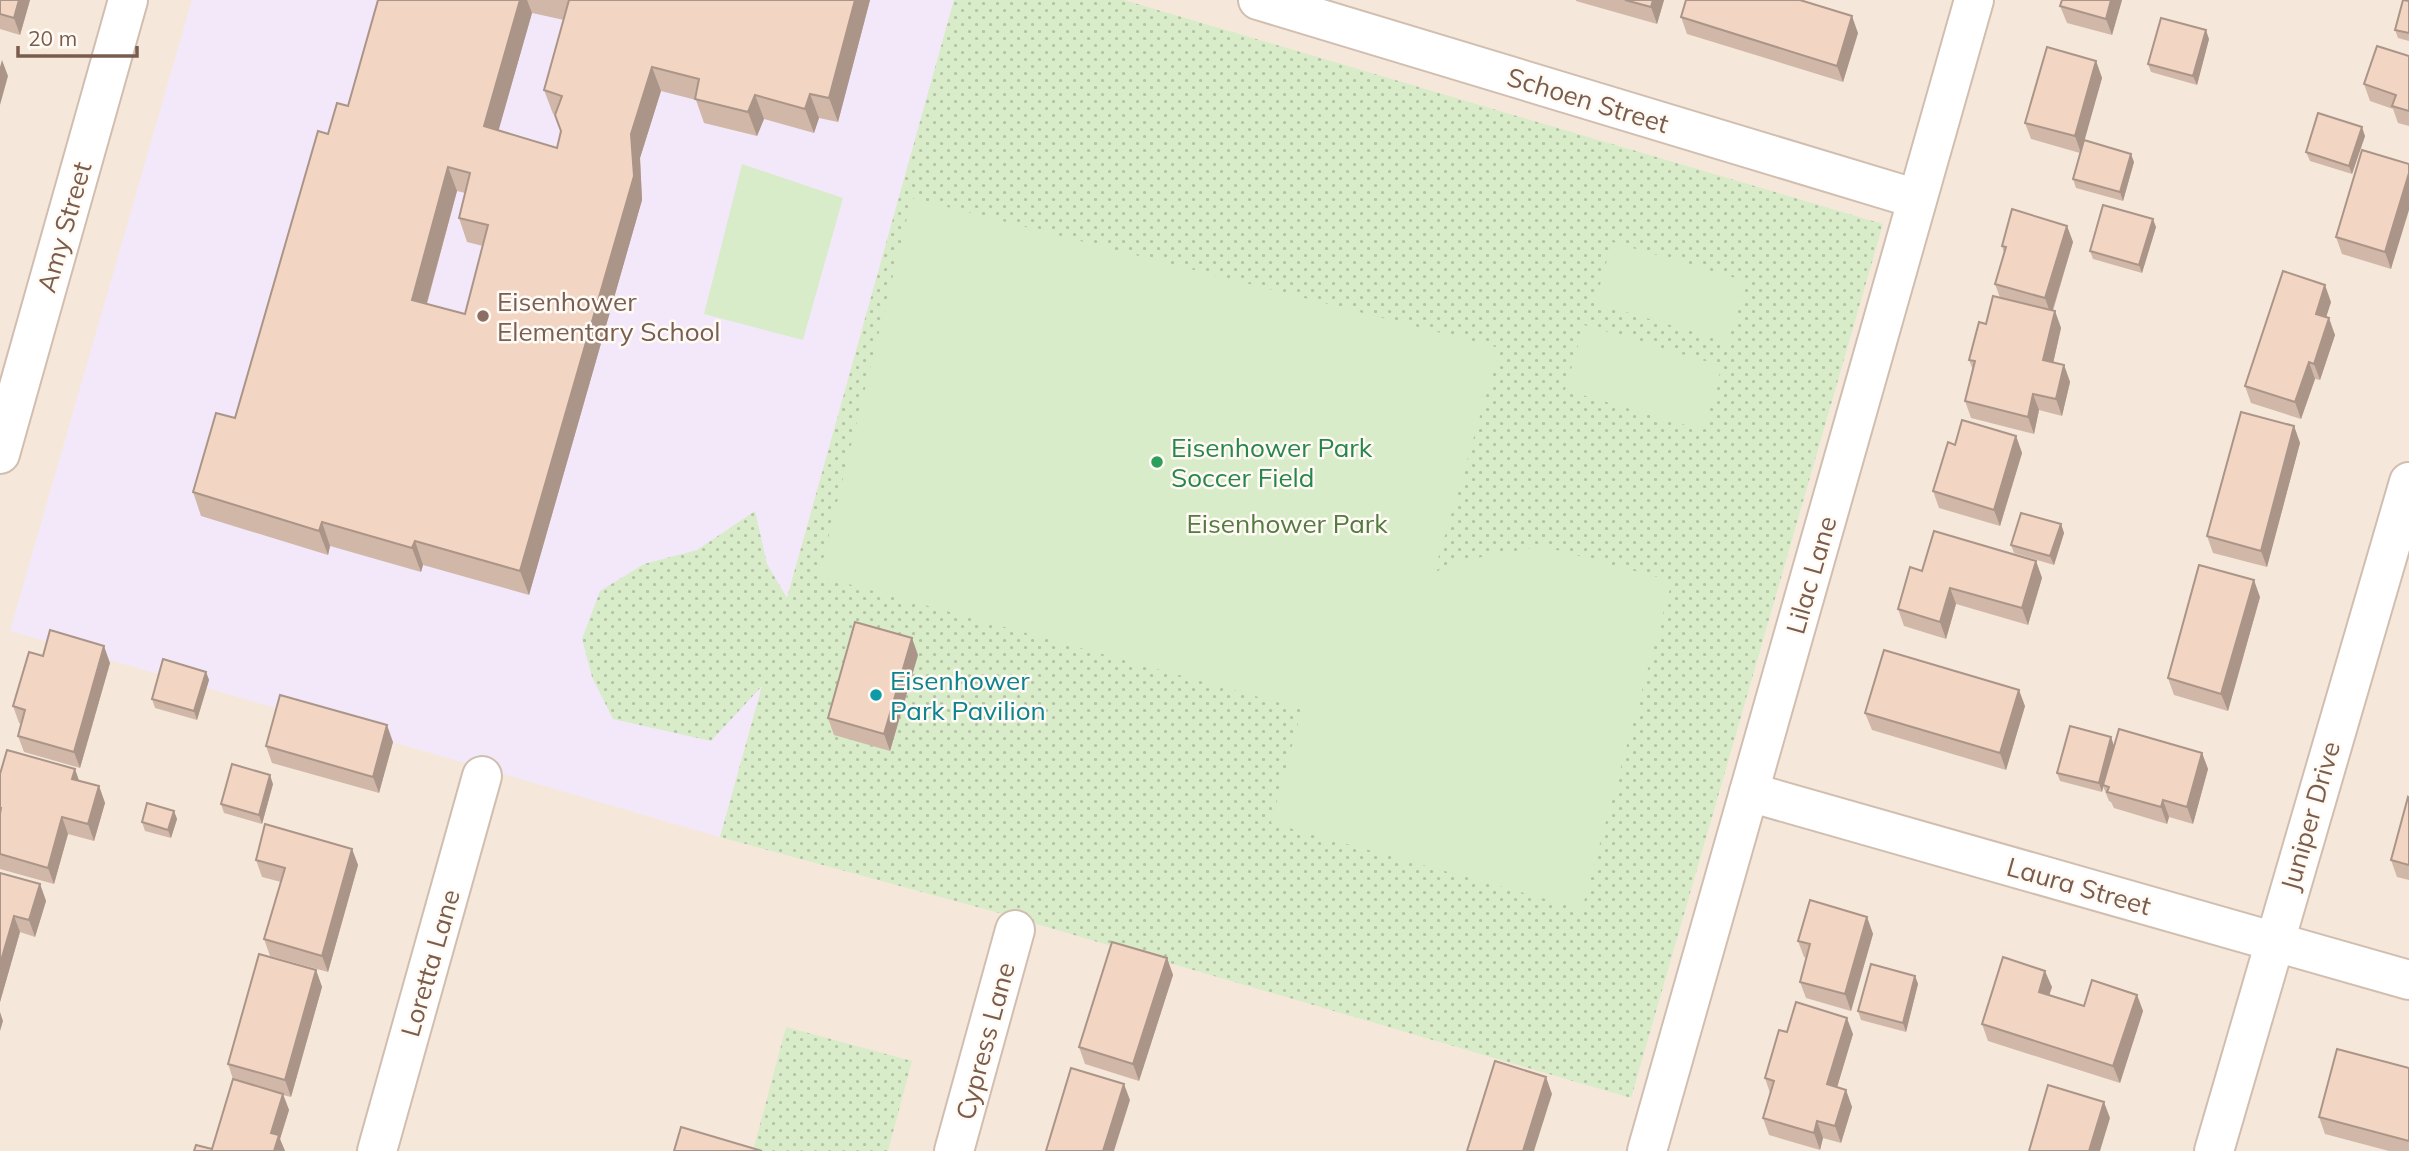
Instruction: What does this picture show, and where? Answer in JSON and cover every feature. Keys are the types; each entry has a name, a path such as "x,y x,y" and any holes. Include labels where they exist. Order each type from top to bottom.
{"street":[{"name":"Amy Street","path":"0,454 128,0"},
{"name":"Schoen Street","path":"1258,0 1917,199"},
{"name":"Lilac Lane","path":"1647,1151 1974,0"},
{"name":"Juniper Drive","path":"2214,1151 2409,482"},
{"name":"Loretta Lane","path":"377,1151 482,776"},
{"name":"Laura Street","path":"1749,792 2409,980"},
{"name":"Cypress Lane","path":"954,1151 1015,930"}],"shaded area":[{"path":"0,0 2409,0 2409,1151 0,1151"},
{"name":"Eisenhower Elementary School","path":"192,0 954,0 720,837 10,631"}],"green space":[{"name":"Eisenhower Park","path":"954,0 1124,0 1883,224 1631,1098 992,911 720,837 762,686 711,741 613,719 592,677 582,639 600,591 644,564 697,550 755,511 767,564 787,598"},
{"path":"742,164 843,198 803,340 704,314"},
{"name":"Eisenhower Park Soccer Field","path":"912,198 1500,348 1434,573 1454,562 1542,546 1672,581 1582,909 1271,823 1302,709 819,576"},
{"path":"1612,242 1746,281 1728,342 1595,303"},
{"path":"1584,325 1722,366 1703,430 1565,390"},
{"path":"786,1027 912,1061 888,1151 753,1151"}],"building":[{"path":"0,0 19,0 14,18 0,14"},
{"name":"Eisenhower Elementary School","path":"378,0 520,0 484,126 557,148 561,131 555,115 562,96 544,90 569,0 855,0 829,98 810,94 805,109 755,95 748,112 695,99 699,79 652,67 631,134 634,176 520,571 415,541 412,548 322,522 319,531 193,492 216,413 235,418 318,131 328,134 337,103 348,106","holes":["448,167 470,173 459,218 488,225 465,314 412,300"]},
{"path":"1625,0 1653,0 1651,7"},
{"path":"1686,0 1800,0 1852,16 1837,66 1681,17"},
{"path":"2062,0 2111,0 2106,19 2060,6"},
{"path":"2403,0 2409,1 2409,33 2395,30"},
{"path":"2161,18 2206,30 2193,76 2148,64"},
{"path":"2377,46 2409,56 2409,111 2392,106 2396,95 2364,84"},
{"path":"2047,47 2096,61 2075,136 2025,123"},
{"path":"2318,113 2362,127 2349,166 2306,152"},
{"path":"2084,140 2131,154 2120,192 2073,179"},
{"path":"2362,150 2409,164 2409,173 2385,252 2336,237"},
{"path":"2103,205 2153,219 2139,265 2090,251"},
{"path":"2012,209 2067,226 2045,298 1995,284 2006,247 2002,246"},
{"path":"2283,271 2325,285 2316,314 2329,318 2314,364 2309,362 2295,402 2245,386"},
{"path":"1993,296 2055,311 2043,360 2064,365 2056,399 2033,394 2028,417 1965,401 1975,361 1969,360 1979,322 1986,324"},
{"path":"2241,412 2294,426 2261,551 2207,536"},
{"path":"1962,420 2016,436 1994,510 1933,491 1948,442 1955,445"},
{"path":"2021,513 2061,524 2050,556 2011,545"},
{"path":"1934,531 2036,561 2022,608 1950,588 1940,622 1898,609 1910,567 1922,571"},
{"path":"2199,565 2254,580 2221,694 2168,678"},
{"name":"Eisenhower Park Pavilion","path":"855,622 912,638 884,734 828,718"},
{"path":"50,630 104,646 74,752 18,736 25,710 13,706 29,652 43,656"},
{"path":"1884,650 2019,690 2000,753 1865,713"},
{"path":"163,659 206,672 194,711 152,699"},
{"path":"280,695 387,725 373,777 266,746"},
{"path":"2070,726 2111,737 2099,783 2057,773"},
{"path":"2119,729 2202,753 2187,807 2163,800 2161,807 2107,792 2109,787 2103,785"},
{"path":"7,750 75,769 72,779 99,786 88,824 62,817 48,868 0,854 0,774"},
{"path":"232,764 270,775 259,815 221,804"},
{"path":"2409,798 2409,865 2391,860"},
{"path":"147,803 174,811 168,830 142,822"},
{"path":"265,824 352,849 322,956 264,939 285,868 256,860"},
{"path":"0,873 40,884 29,920 14,916 0,964"},
{"path":"1810,900 1867,917 1845,994 1800,982 1810,944 1798,941"},
{"path":"1112,942 1167,958 1133,1064 1079,1047"},
{"path":"259,954 316,970 285,1080 228,1064"},
{"path":"2003,957 2045,971 2039,992 2084,1006 2092,980 2137,995 2113,1066 1982,1024"},
{"path":"1871,964 1915,976 1903,1023 1858,1011"},
{"path":"1796,1002 1847,1018 1827,1084 1846,1090 1835,1126 1817,1121 1814,1133 1763,1118 1774,1081 1765,1078 1779,1030 1787,1032"},
{"path":"2337,1049 2409,1068 2409,1141 2319,1117"},
{"path":"1495,1061 1546,1077 1523,1151 1467,1151"},
{"path":"1071,1068 1124,1084 1103,1151 1046,1151"},
{"path":"233,1079 283,1094 271,1133 279,1135 274,1151 194,1151 196,1145 212,1149"},
{"path":"2048,1085 2104,1102 2089,1151 2029,1151"},
{"path":"681,1127 762,1151 674,1151"}],"place":[{"name":"Eisenhower Elementary School","path":"483,316"},
{"name":"Eisenhower Park Soccer Field","path":"1157,462"},
{"name":"Eisenhower Park Pavilion","path":"876,695"}]}
